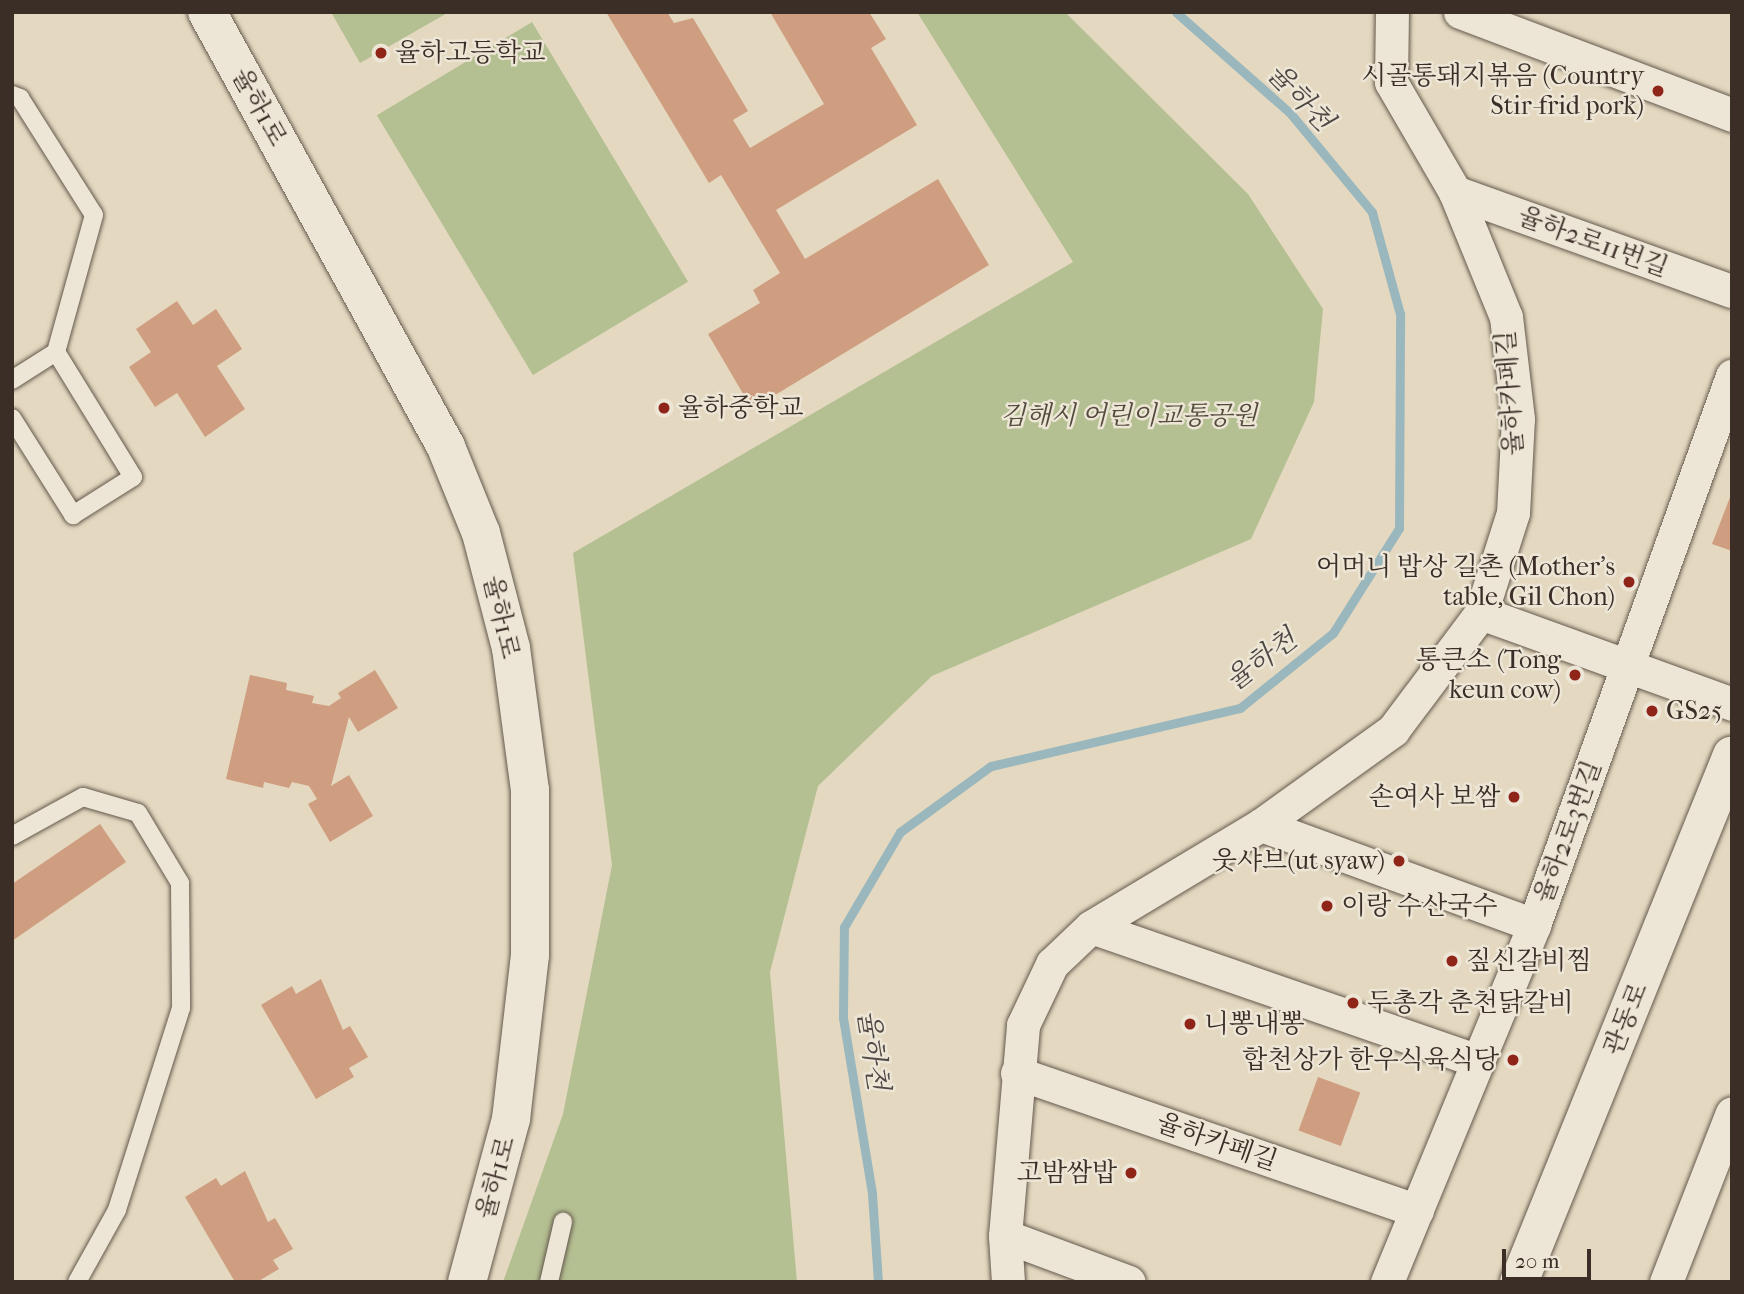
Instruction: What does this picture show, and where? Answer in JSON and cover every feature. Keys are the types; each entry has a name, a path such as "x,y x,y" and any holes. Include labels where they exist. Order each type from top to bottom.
{"street":[{"name":"율하1로","path":"207,12 446,447 481,533 510,648 530,790 530,955 511,1119 473,1279"},
{"name":"율하카페길","path":"1008,1282 1005,1236 1023,1025 1052,964 1091,927 1261,825 1393,730 1480,612 1513,513 1518,419 1506,317 1455,192 1391,82 1392,12"},
{"path":"1460,12 1732,114"},
{"name":"율하2로11번길","path":"1455,192 1732,291"},
{"name":"율하2로3번길","path":"1387,1282 1534,925 1732,376"},
{"path":"1480,612 1732,704"},
{"name":"관동로","path":"1519,1282 1732,755"},
{"path":"1261,825 1534,925"},
{"path":"1091,927 1478,1061"},
{"name":"율하카페길","path":"1017,1073 1417,1211"},
{"path":"1666,1282 1732,1113"},
{"path":"1005,1236 1129,1282"}],"lane":[{"path":"12,94 20,97 93,215 56,352 12,380"},
{"path":"12,418 73,515 133,477 56,352"},
{"path":"12,836 83,797 138,813 180,883 181,1008 117,1210 77,1282"},
{"path":"549,1282 563,1222"}],"green space":[{"path":"331,12 449,12 360,63"},
{"name":"김해시 어린이교통공원","path":"917,12 1065,12 1248,194 1323,309 1314,402 1251,539 932,676 818,786 770,972 797,1282 503,1282 563,1114 612,865 573,553 1073,262"},
{"path":"532,22 688,282 533,375 377,115"}],"building":[{"path":"606,12 667,12 674,23 693,18 748,111 733,120 750,148 824,104 770,12 869,12 886,39 871,48 917,125 776,210 805,259 938,179 989,265 752,409 708,334 760,303 753,290 780,273 721,175 709,183"},
{"path":"177,301 193,325 216,309 242,349 217,366 245,409 205,437 177,393 155,407 129,367 151,352 136,329"},
{"path":"1732,492 1732,551 1712,544"},
{"path":"375,670 398,708 358,732 349,717 331,786 349,775 373,816 330,842 308,804 317,799 309,786 292,782 289,788 264,782 263,788 226,779 250,675 287,683 286,690 314,696 312,703 329,706 341,698 338,693"},
{"path":"100,824 126,862 12,941 12,884"},
{"path":"321,979 343,1030 350,1026 368,1057 349,1068 354,1077 316,1099 261,1005 292,986 296,994"},
{"path":"1318,1077 1360,1092 1341,1146 1299,1131"},
{"path":"245,1171 268,1222 275,1218 293,1249 273,1260 279,1269 257,1282 235,1282 185,1197 216,1178 221,1186"}],"waterway":[{"name":"율하천","path":"878,1282 872,1193 843,1017 844,927 900,832 991,766 1240,708 1333,633 1399,528 1400,314 1372,212 1290,113 1176,12"}],"place":[{"name":"율하고등학교","path":"381,53"},
{"name":"시골통돼지볶음 (Country Stir-frid pork)","path":"1658,91"},
{"name":"율하중학교","path":"664,408"},
{"name":"어머니 밥상 길촌 (Mother's table, Gil Chon)","path":"1629,582"},
{"name":"통큰소 (Tong keun cow)","path":"1575,675"},
{"name":"GS25","path":"1652,711"},
{"name":"손여사 보쌈","path":"1514,797"},
{"name":"웃샤브(ut syaw)","path":"1399,861"},
{"name":"이랑 수산국수","path":"1327,906"},
{"name":"짚신갈비찜","path":"1452,961"},
{"name":"두총각 춘천닭갈비","path":"1353,1003"},
{"name":"니뽕내뽕","path":"1190,1024"},
{"name":"합천상가 한우식육식당","path":"1513,1060"},
{"name":"고밤쌈밥","path":"1131,1173"}]}
